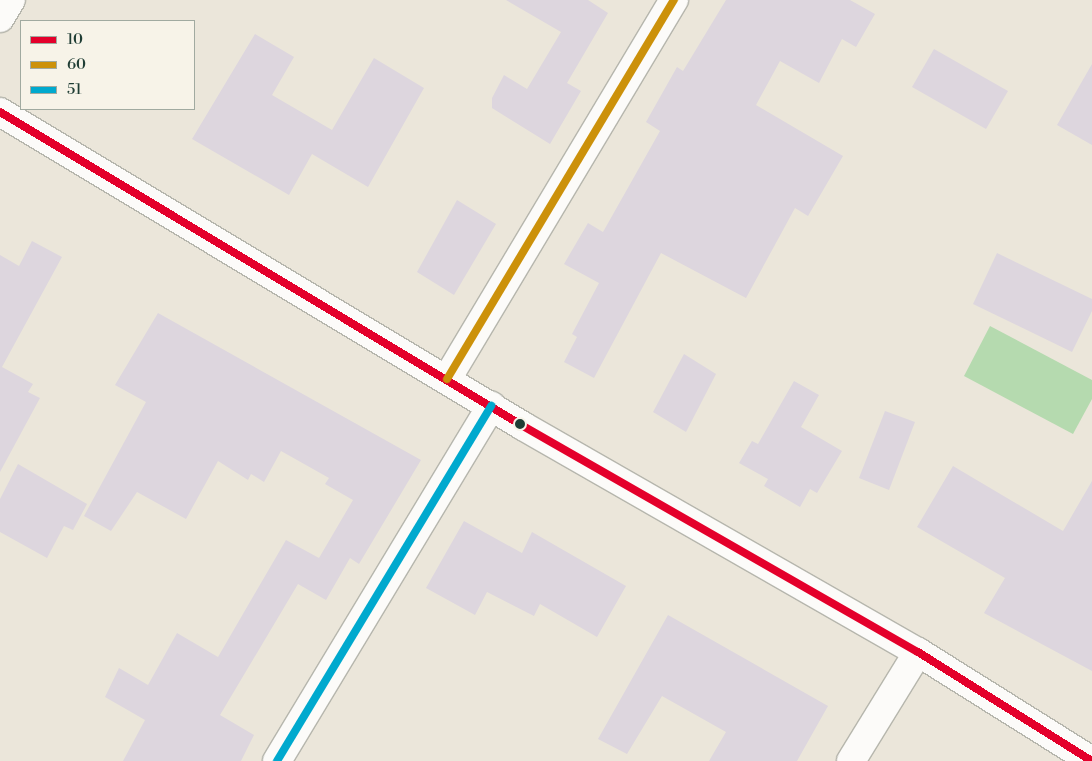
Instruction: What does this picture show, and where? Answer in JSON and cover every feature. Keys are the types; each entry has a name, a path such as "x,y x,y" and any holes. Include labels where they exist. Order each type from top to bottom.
{"main road":[{"path":"0,18 11,0"},
{"path":"447,379 674,0"},
{"path":"0,112 491,406 918,652 1092,761"},
{"path":"277,761 491,406"},
{"path":"851,761 918,652"}],"green space":[{"path":"990,326 1092,380 1092,399 1073,434 964,376"}],"building":[{"path":"506,0 588,0 608,13 567,83 581,91 550,144 492,108 492,98 504,75 527,89 561,32"},
{"path":"726,0 850,0 875,14 856,47 842,39 819,83 780,61 756,105 843,156 808,216 795,208 746,298 661,253 594,378 564,362 577,337 572,334 599,283 564,264 588,223 603,232 660,131 646,122 677,67 683,71"},
{"path":"255,34 294,57 272,95 332,130 374,58 424,88 368,187 312,154 289,195 192,139"},
{"path":"934,49 1008,91 986,129 912,87"},
{"path":"1092,64 1092,145 1057,125"},
{"path":"457,200 496,224 454,295 417,272"},
{"path":"32,241 62,257 2,367 33,384 28,392 40,398 0,472 0,255 19,266"},
{"path":"997,253 1092,299 1092,311 1072,352 973,304"},
{"path":"158,313 421,460 359,564 350,558 326,600 298,584 220,715 254,735 241,761 123,761 145,720 105,697 119,668 148,685 177,633 218,657 286,540 319,558 353,500 325,484 329,478 281,451 264,482 251,474 248,480 218,461 186,519 137,492 111,531 84,516 146,402 115,385"},
{"path":"684,354 716,374 686,432 653,412"},
{"path":"794,381 819,395 801,427 842,451 817,493 810,489 800,507 764,486 768,479 739,463 752,441 758,444"},
{"path":"885,411 915,422 889,490 859,478"},
{"path":"18,464 87,504 73,530 64,526 47,558 0,532 0,499"},
{"path":"953,466 1063,531 1092,481 1092,671 984,613 1005,578 917,527"},
{"path":"464,521 522,553 532,532 626,586 597,637 540,604 534,616 487,592 475,615 426,588"},
{"path":"668,615 828,706 797,761 709,761 726,732 662,696 627,754 598,739"}],"transit line":[{"name":"60","path":"447,379 674,0"},
{"name":"10","path":"0,112 523,426 918,652 1092,761"},
{"name":"51","path":"277,761 491,406"}]}
